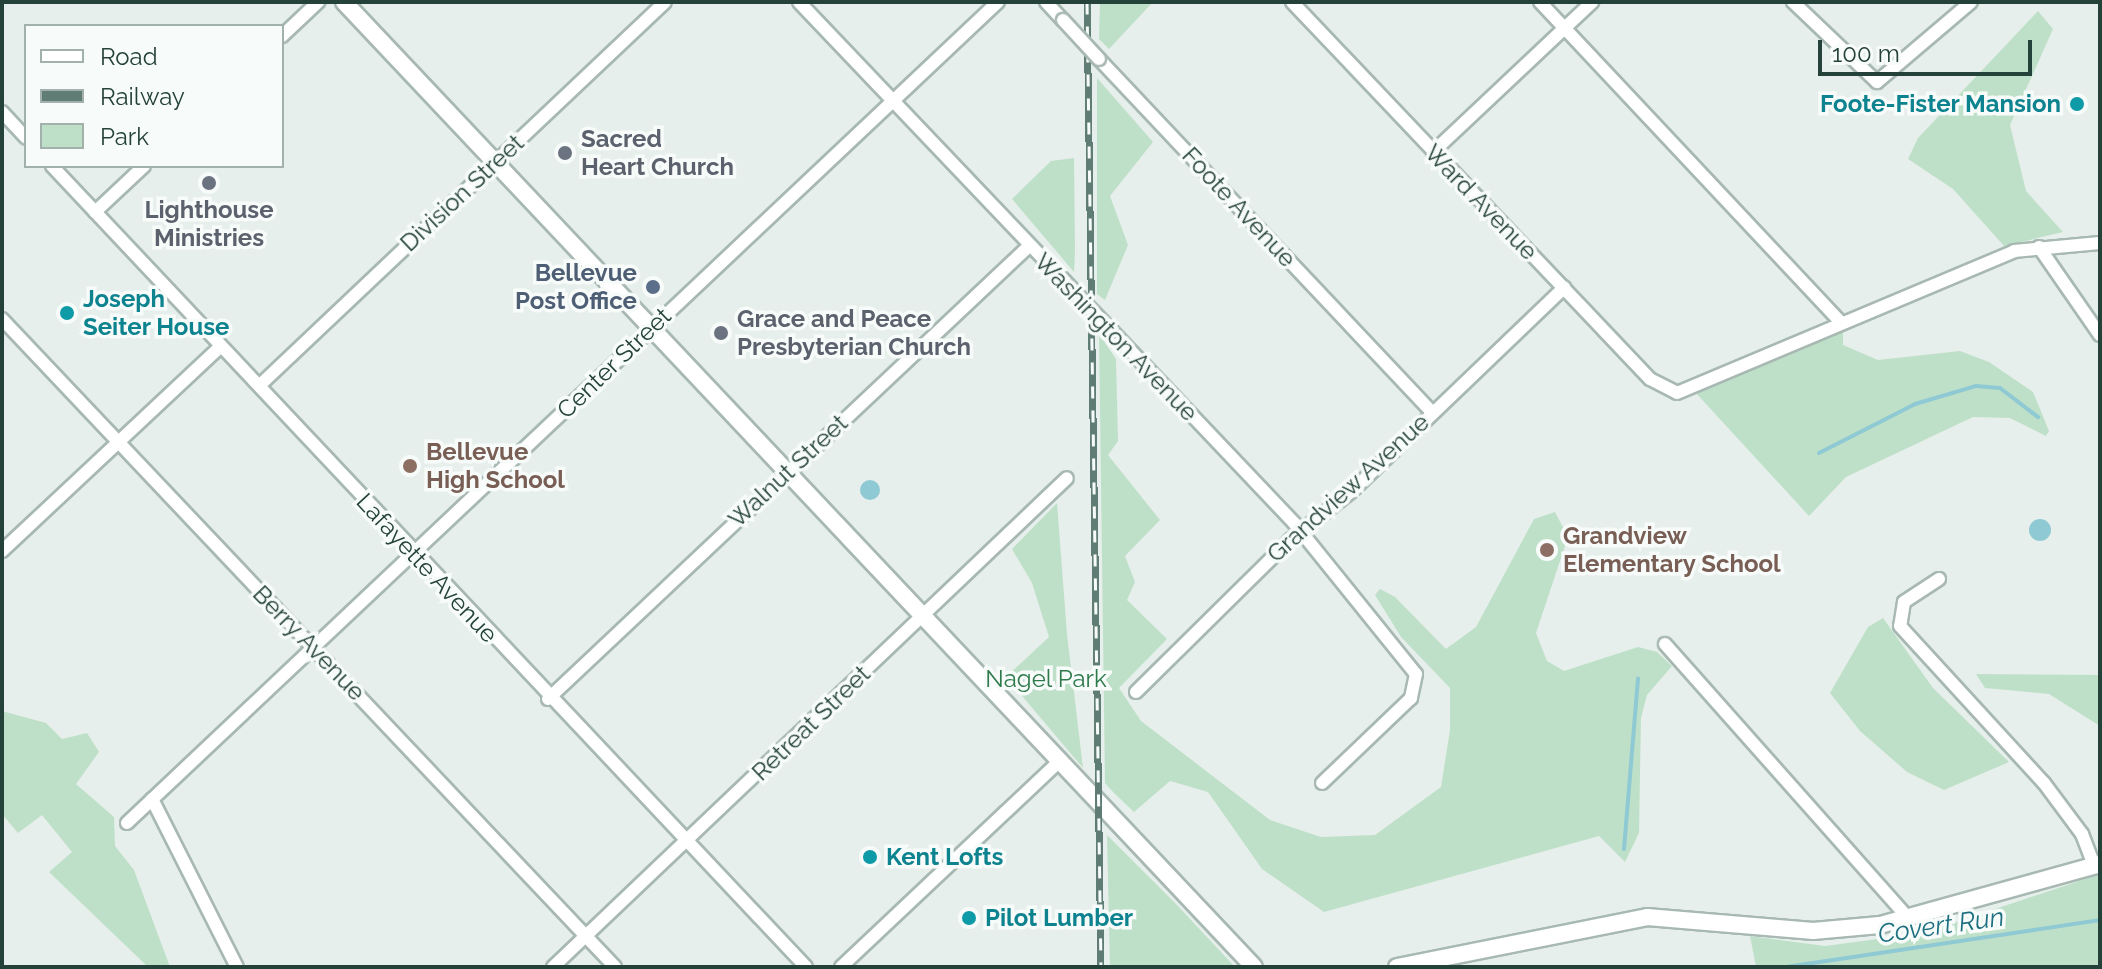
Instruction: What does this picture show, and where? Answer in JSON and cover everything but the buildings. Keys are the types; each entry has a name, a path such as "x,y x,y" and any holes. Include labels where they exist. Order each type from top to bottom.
{"street":[{"path":"284,34 318,2"},
{"path":"344,2 649,329 1254,967"},
{"name":"Division Street","path":"260,385 665,2"},
{"name":"Washington Avenue","path":"799,2 1301,531 1399,647 1417,684 1411,698 1322,783"},
{"name":"Center Street","path":"127,823 414,556 649,329 998,2"},
{"name":"Foote Avenue","path":"1046,2 1432,412"},
{"name":"Ward Avenue","path":"1292,2 1650,379 1677,393 1840,322"},
{"path":"1540,2 1840,322 1965,269 2039,247 2100,243"},
{"path":"1433,152 1592,2"},
{"path":"1793,2 1877,82 1971,2"},
{"path":"2,112 24,136"},
{"name":"Lafayette Avenue","path":"54,168 220,347 260,385 548,699 806,967"},
{"path":"95,212 142,168"},
{"name":"Walnut Street","path":"548,699 785,472 1029,246"},
{"path":"2039,247 2100,335"},
{"name":"Grandview Avenue","path":"1136,692 1301,531 1564,288"},
{"name":"Berry Avenue","path":"2,319 615,967"},
{"path":"2,551 220,347"},
{"name":"Retreat Street","path":"553,967 1067,478"},
{"path":"1397,967 1647,917 1813,931 1909,919 2097,865 2082,834 2044,783 1900,626 1904,602 1939,579"},
{"path":"1665,644 1909,919"},
{"path":"841,967 1061,760"},
{"path":"152,799 237,967"}],"green space":[{"path":"1100,2 1153,2 1109,49 1099,39"},
{"path":"2038,11 2053,29 2010,125 2026,191 2063,232 2004,246 1953,189 1908,159 1918,138"},
{"path":"1097,78 1153,142 1110,196 1128,245 1105,300 1097,294"},
{"path":"1074,158 1074,272 1012,199 1051,161"},
{"path":"1843,332 1843,345 1878,360 1960,351 1989,362 2033,392 2049,431 2046,436 2010,418 1973,417 1846,477 1809,516 1695,392"},
{"path":"1099,334 1116,359 1118,441 1108,455 1160,520 1125,556 1135,582 1127,600 1167,639 1119,688 1141,721 1270,820 1321,837 1375,835 1441,787 1450,730 1450,688 1401,637 1375,595 1380,589 1395,597 1446,649 1476,627 1534,519 1555,512 1568,537 1536,633 1547,661 1564,671 1638,647 1657,652 1672,666 1647,695 1641,718 1639,833 1625,862 1599,836 1324,912 1262,869 1208,792 1170,781 1134,812 1114,793 1105,783"},
{"name":"Nagel Park","path":"1057,503 1067,634 1083,768 1006,677 1049,637 1032,583 1012,549"},
{"path":"1883,618 1933,688 2009,762 1944,790 1907,772 1860,731 1830,693 1868,627"},
{"path":"1976,674 2100,675 2100,726 2049,694 1985,688"},
{"path":"2,711 46,723 62,739 87,733 99,752 76,784 114,817 115,846 134,870 170,967 148,967 49,872 72,852 42,815 18,833 2,814"},
{"path":"1107,835 1177,905 1235,967 1110,967"},
{"path":"2100,874 2100,967 1756,967 1750,936 1825,946 1923,933"}],"water":[{"path":"870,480 877,483 880,490 877,497 870,500 863,497 860,490 863,483"},
{"path":"2040,519 2048,522 2051,530 2048,538 2040,541 2032,538 2029,530 2032,522"}],"waterway":[{"path":"1819,453 1915,404 1976,386 2000,388 2038,417"},
{"path":"1624,849 1638,679"},
{"name":"Covert Run","path":"1786,967 2100,920"}],"railway":[{"path":"1087,2 1101,967"}],"place":[{"name":"Foote-Fister Mansion","path":"2077,104"},
{"name":"Sacred Heart Church","path":"565,153"},
{"name":"Lighthouse Ministries","path":"209,183"},
{"name":"Bellevue Post Office","path":"653,287"},
{"name":"Joseph Seiter House","path":"67,313"},
{"name":"Grace and Peace Presbyterian Church","path":"721,333"},
{"name":"Bellevue High School","path":"410,466"},
{"name":"Grandview Elementary School","path":"1547,550"},
{"name":"Kent Lofts","path":"870,857"},
{"name":"Pilot Lumber","path":"969,918"}]}
